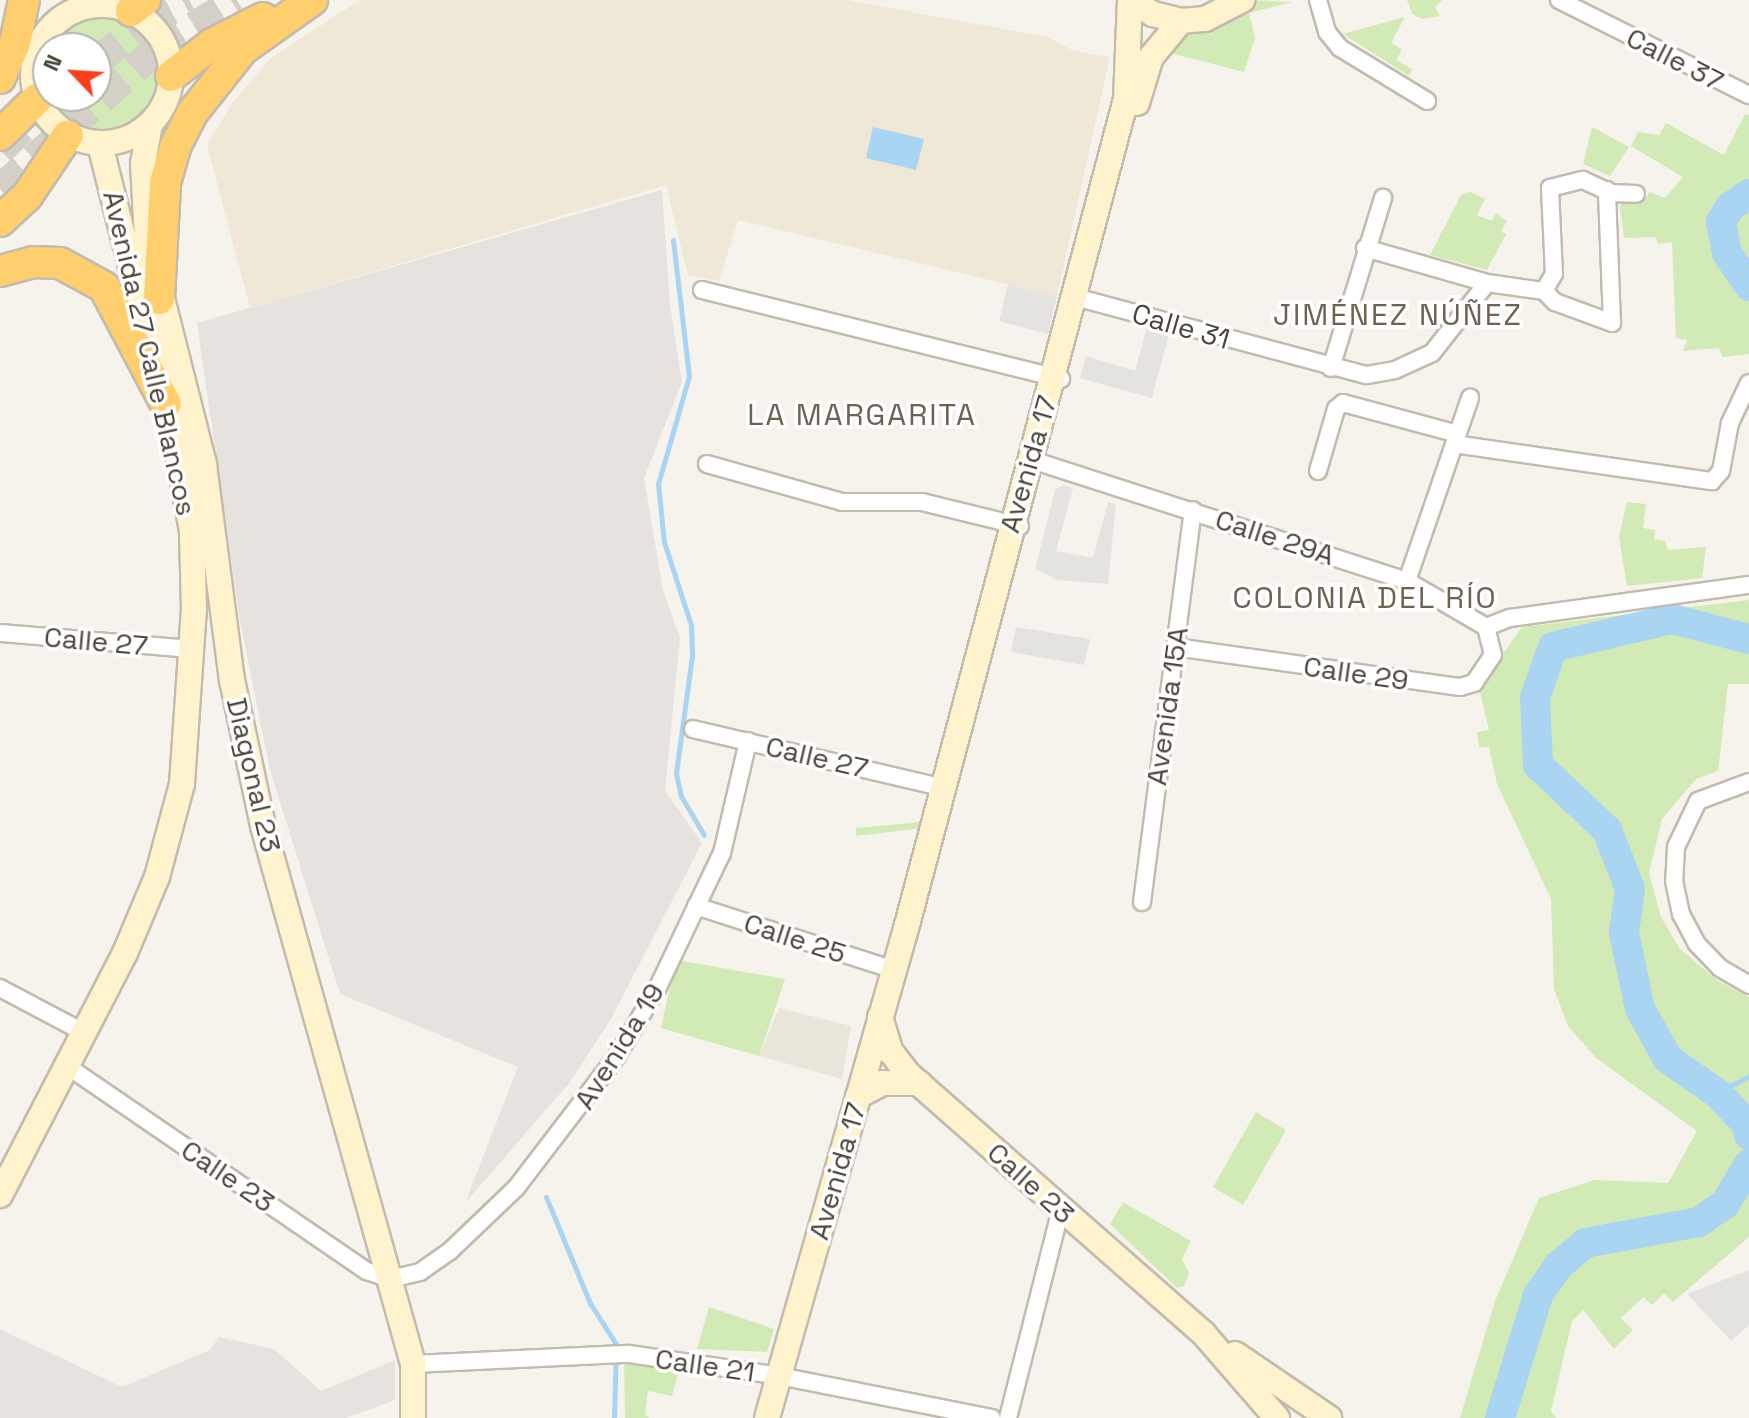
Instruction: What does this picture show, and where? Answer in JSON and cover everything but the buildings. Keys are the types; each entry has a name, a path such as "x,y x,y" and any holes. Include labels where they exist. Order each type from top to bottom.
{"highway":[{"path":"0,78 15,43 24,0"},
{"path":"171,76 212,44 310,0"},
{"path":"159,299 160,221 181,135 235,58 310,0"},
{"path":"1,132 32,104"},
{"path":"0,232 68,135"},
{"path":"0,221 27,196"},
{"path":"0,271 33,262 60,263 104,287 166,404"}],"main road":[{"path":"1131,0 1153,14 1181,21 1205,19 1242,0"},
{"name":"Avenida 17","path":"1080,299 1126,99 1131,0"},
{"path":"44,112 49,120 68,135 100,144 127,139 150,124 165,102 171,76 161,37 120,4 56,10 45,32"},
{"name":"Avenida 17","path":"767,1418 907,925 941,787 1146,69 1181,21"},
{"name":"Diagonal 23","path":"150,124 142,199 159,299 204,465 232,680 263,826 413,1364 413,1418"},
{"name":"Avenida 27 Calle Blancos","path":"0,1195 87,1034 157,877 179,813 192,649 192,531 166,404 100,144"},
{"name":"Avenida 17","path":"907,925 916,914 969,720 1016,525"},
{"name":"Calle 23","path":"880,1017 891,1052 919,1083 1203,1333 1329,1418"},
{"path":"858,1096 891,1081 919,1083"},
{"name":"Calle 23","path":"1203,1333 1277,1418"}],"street":[{"path":"1318,0 1327,32 1340,48 1427,101"},
{"name":"Calle 37","path":"1559,0 1749,95"},
{"path":"1544,291 1554,274 1550,188 1583,180 1607,190 1636,194"},
{"path":"1365,248 1487,283 1544,291 1555,302 1612,323 1615,320 1607,190"},
{"path":"1331,368 1365,248 1383,198"},
{"name":"Calle 31","path":"1080,299 1356,375 1395,370 1432,353 1487,283"},
{"path":"702,290 1058,378"},
{"path":"1349,403 1356,375"},
{"path":"1318,471 1336,409 1349,403 1456,439 1712,481 1721,471 1730,423 1749,383"},
{"path":"1407,581 1470,398"},
{"name":"Calle 29A","path":"1035,460 1407,581 1486,627"},
{"path":"707,464 842,502 922,502 1016,525"},
{"name":"Avenida 15A","path":"1142,902 1193,510"},
{"path":"1486,627 1510,618 1749,585"},
{"name":"Calle 29","path":"1175,647 1460,687 1474,683 1493,655 1486,627"},
{"name":"Calle 27","path":"0,633 192,649"},
{"name":"Calle 27","path":"693,729 941,787"},
{"name":"Avenida 19","path":"390,1279 420,1272 450,1251 516,1188 563,1133 641,1016 729,832 748,741"},
{"path":"1749,782 1698,801 1676,847 1678,906 1708,957 1749,985"},
{"name":"Calle 25","path":"696,906 894,970"},
{"path":"0,988 87,1034"},
{"name":"Calle 23","path":"70,1068 367,1271 390,1279"},
{"path":"1008,1418 1061,1208"},
{"name":"Calle 21","path":"413,1364 629,1354 779,1376 992,1418"}],"shaded area":[{"path":"360,0 847,0 1048,37 1074,51 1110,57 1057,296 738,220 719,281 688,275 666,185 250,308 207,145 233,102 271,58"},
{"path":"662,190 670,306 682,382 644,478 663,591 680,637 665,791 702,843 611,1019 570,1082 465,1203 518,1067 340,994 270,770 240,621 197,323"},
{"path":"1008,284 1057,296 1048,334 999,321"},
{"path":"1147,327 1169,334 1152,398 1080,378 1086,356 1135,371"},
{"path":"1063,485 1073,488 1056,551 1093,558 1108,502 1116,504 1108,584 1057,580 1035,569 1055,490"},
{"path":"1016,627 1090,639 1084,665 1011,652"},
{"path":"779,1008 851,1026 842,1079 759,1056"},
{"path":"1749,1270 1749,1325 1731,1341 1687,1294"},
{"path":"0,1329 122,1387 210,1350 219,1337 274,1349 321,1391 395,1360 395,1400 346,1418 0,1418"}],"green space":[{"path":"1249,0 1292,2 1249,13 1255,38 1244,72 1159,50"},
{"path":"1407,0 1442,0 1435,7 1440,16 1422,19 1412,14"},
{"path":"95,14 135,22 150,36 163,66 163,83 149,113 121,131 105,134 69,123 61,112 112,112 112,32 65,32 76,21"},
{"path":"1405,17 1391,43 1402,49 1396,60 1412,69 1409,76 1343,34"},
{"path":"1745,114 1749,115 1749,354 1722,357 1719,348 1683,351 1687,340 1676,338 1672,242 1658,244 1656,237 1624,238 1620,208 1621,203 1643,202 1650,192 1665,198 1683,177 1631,146 1638,132 1659,135 1666,123 1724,155"},
{"path":"1592,127 1629,147 1610,176 1583,164"},
{"path":"1470,192 1485,199 1477,215 1492,221 1496,213 1507,221 1501,231 1506,234 1487,270 1430,255 1461,195"},
{"path":"1627,502 1646,504 1643,528 1655,530 1654,539 1665,541 1668,550 1706,547 1702,578 1627,586 1619,537"},
{"path":"1749,600 1749,684 1728,684 1718,771 1696,779 1662,819 1649,873 1661,917 1680,949 1718,981 1749,997 1749,1237 1673,1302 1664,1293 1652,1305 1643,1297 1621,1318 1633,1330 1614,1349 1583,1310 1572,1321 1551,1411 1556,1418 1460,1418 1495,1301 1539,1198 1595,1180 1668,1183 1697,1131 1596,1058 1568,1026 1554,989 1551,899 1497,784 1489,747 1479,747 1477,732 1489,730 1479,688 1522,627"},
{"path":"923,822 922,828 856,836 856,828"},
{"path":"676,960 785,979 759,1056 661,1028"},
{"path":"1256,1112 1286,1130 1243,1205 1213,1187"},
{"path":"1123,1202 1191,1241 1182,1259 1189,1273 1184,1286 1177,1288 1110,1224"},
{"path":"709,1307 774,1329 767,1352 697,1349"},
{"path":"624,1361 680,1367 672,1396 648,1391 645,1414 649,1418 625,1418"}],"water":[{"path":"873,127 924,139 916,170 866,158"}],"waterway":[{"path":"1749,194 1730,207 1721,222 1727,253 1749,286"},
{"path":"673,240 689,376 658,484 664,542 691,625 692,656 676,773 681,796 704,835"},
{"path":"1749,639 1672,619 1553,647 1535,697 1538,765 1607,830 1630,889 1624,933 1640,1009 1668,1059 1717,1093 1746,1123 1749,1135"},
{"path":"1717,1093 1749,1076"},
{"path":"1500,1418 1538,1295 1558,1266 1585,1243 1699,1222 1725,1204 1749,1164"},
{"path":"546,1197 590,1303 616,1344 614,1418"}],"tunnel":[{"path":"112,49 144,24 189,0"},
{"path":"0,189 156,50 237,0"},
{"path":"0,150 39,112"}],"district":[{"name":"JIMÉNEZ NÚÑEZ","path":"1398,315"},
{"name":"LA MARGARITA","path":"862,415"},
{"name":"COLONIA DEL RÍO","path":"1365,598"}]}
